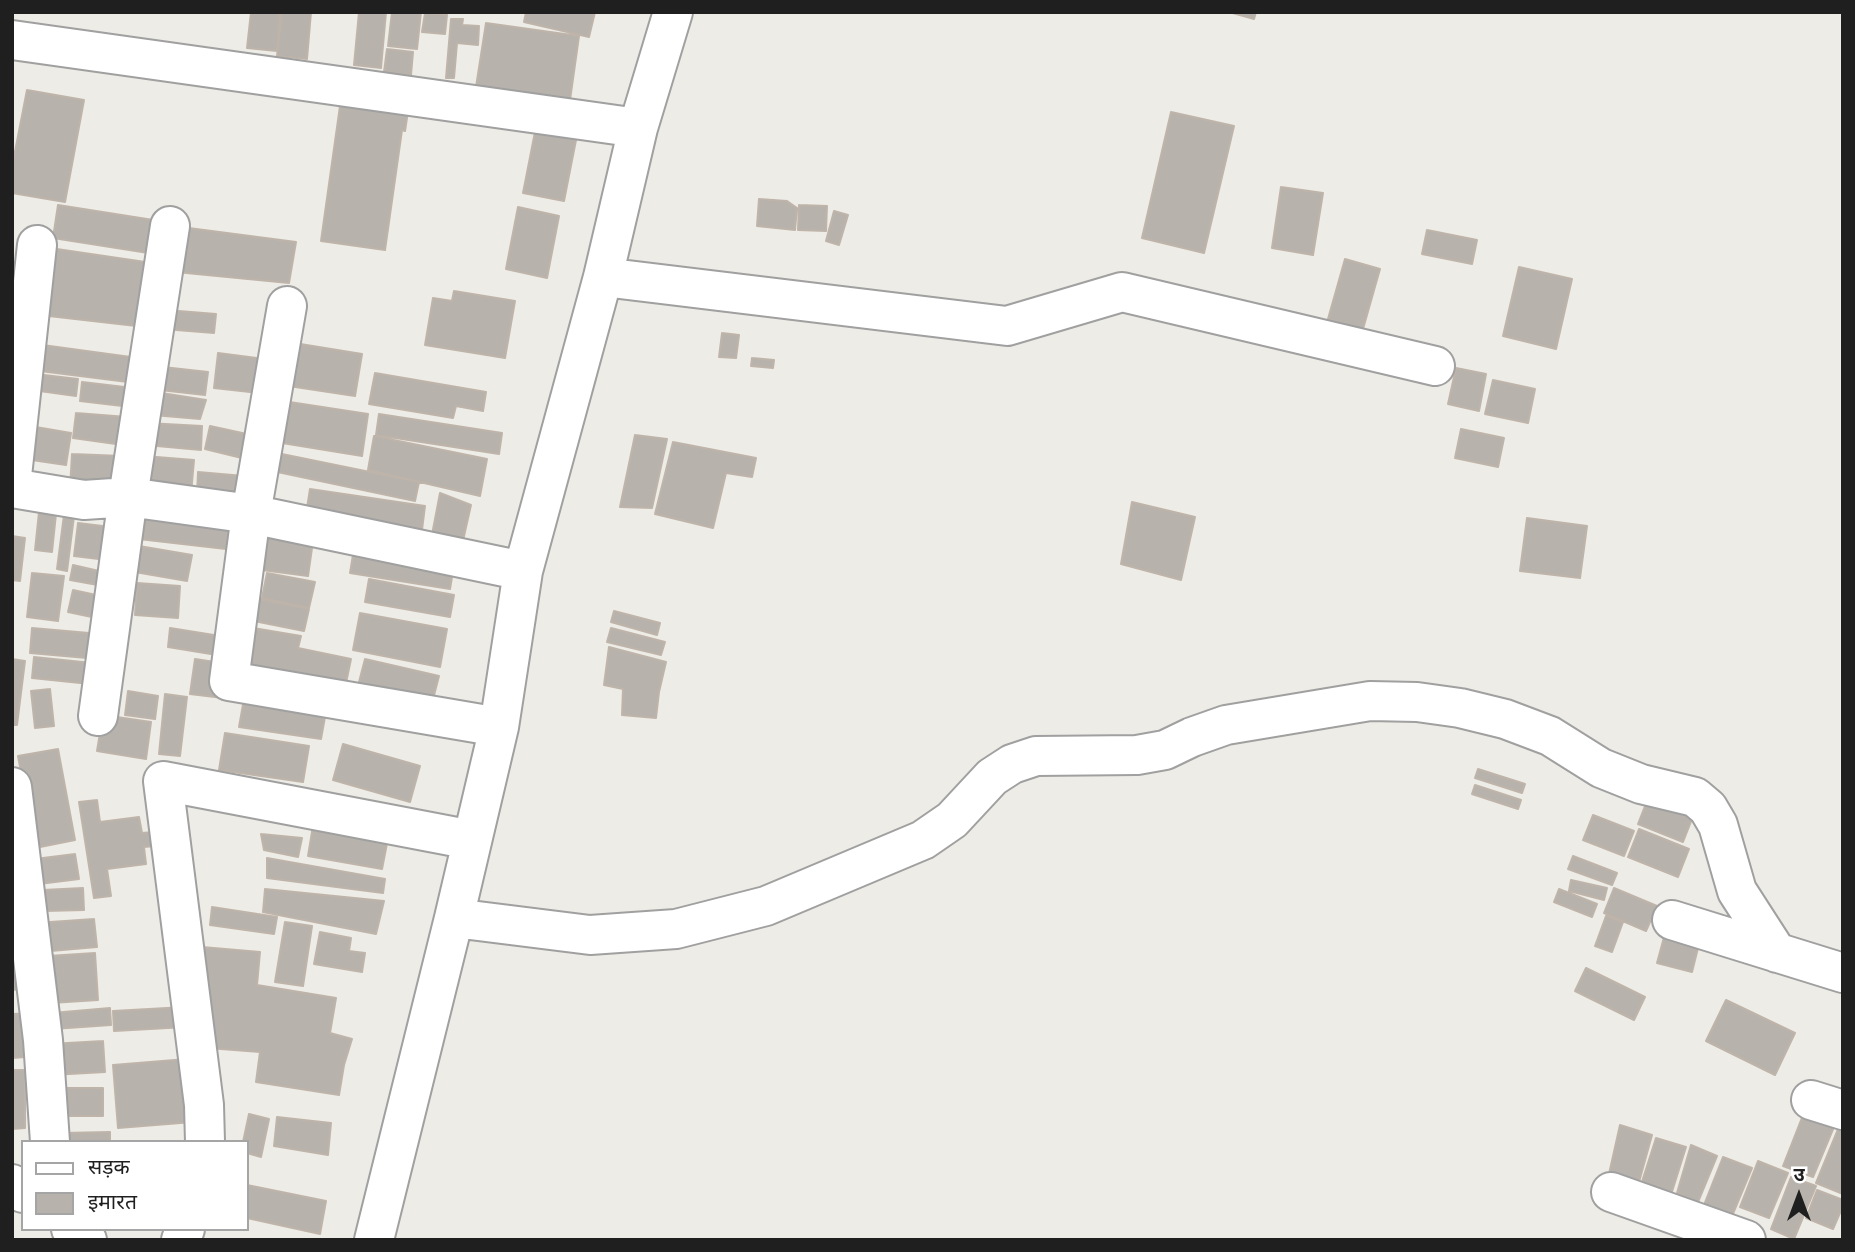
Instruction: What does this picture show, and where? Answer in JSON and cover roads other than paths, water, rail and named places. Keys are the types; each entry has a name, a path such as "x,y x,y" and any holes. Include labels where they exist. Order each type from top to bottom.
{"street":[{"path":"374,1240 499,727 523,571 603,277 638,128 673,12"},
{"path":"12,40 638,128"},
{"path":"98,716 128,497 170,226"},
{"path":"12,476 37,245"},
{"path":"603,277 1007,326 1122,292 1435,366"},
{"path":"287,306 251,514 229,681 499,727"},
{"path":"12,488 84,500 128,497 251,514 523,571"},
{"path":"454,918 590,935 676,929 765,906 923,840 952,820 992,777 1012,764 1036,756 1137,755 1165,750 1226,725 1381,701 1418,702 1460,708 1505,719 1550,736 1601,768 1631,780 1696,797 1708,808 1718,825 1737,891 1777,953"},
{"path":"205,1140 204,1105 163,781 472,840"},
{"path":"12,787 43,1040 50,1140"},
{"path":"1672,920 1843,973"},
{"path":"1611,1192 1746,1240"}]}
